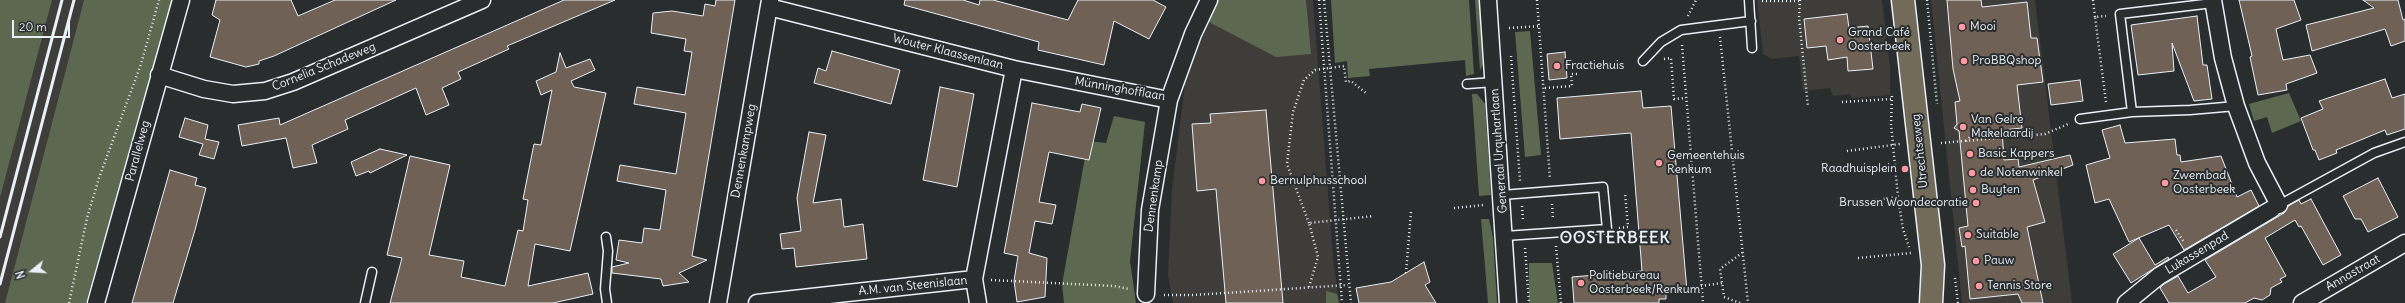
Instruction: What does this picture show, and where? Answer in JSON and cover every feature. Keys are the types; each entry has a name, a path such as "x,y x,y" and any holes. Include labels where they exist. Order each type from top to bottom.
{"main road":[{"name":"Utrechtseweg","path":"1903,0 1933,265 1930,303"}],"street":[{"name":"Parallelweg","path":"96,303 181,0"},
{"name":"Cornelia Schadeweg","path":"159,75 204,89 233,94 265,91 293,82 482,0"},
{"name":"Münninghofflaan","path":"1014,69 1169,100 1193,34 1209,0"},
{"name":"Generaal Urquhartlaan","path":"1488,0 1505,236 1508,303"},
{"path":"2213,2 2223,58 2236,106 2275,207"},
{"name":"Wouter Klaassenlaan","path":"769,4 1014,69 974,279 978,303"},
{"name":"Dennenkampweg","path":"718,303 769,4"},
{"name":"Dennenkamp","path":"1146,294 1150,210 1169,100"},
{"name":"Lukassenpad","path":"2126,303 2159,276 2275,207"},
{"name":"Annastraat","path":"2302,303 2405,243"},
{"name":"A.M. van Steenislaan","path":"757,303 974,279"}],"lane":[{"path":"1749,1 1752,48"},
{"path":"2132,112 2120,14 2213,2"},
{"path":"1643,61 1661,42 1681,30 1751,21"},
{"path":"1467,84 1494,82"},
{"path":"2080,119 2132,112 2190,110 2236,106"},
{"name":"Lukassenpad","path":"2275,207 2374,153 2405,142"},
{"path":"1502,200 1521,194 1603,187 1607,229 1524,236 1505,236"},
{"path":"606,237 608,251 605,289 607,303"},
{"path":"365,303 372,272"}],"path":[{"path":"69,303 88,218 99,178 141,64 159,0"},
{"path":"1319,0 1342,303"},
{"path":"1324,0 1342,219 1351,303"},
{"path":"1537,0 1561,303"},
{"path":"1696,0 1681,30 1702,303"},
{"path":"1749,1 1800,0 1799,17 1808,107"},
{"path":"2093,0 2106,109"},
{"path":"2095,17 2120,14"},
{"path":"1509,21 1510,36"},
{"path":"1718,25 1748,303"},
{"path":"1509,28 1540,26"},
{"path":"1511,52 1529,303"},
{"path":"1671,58 1674,98 1686,98"},
{"path":"1309,287 1318,258 1309,223 1287,164 1293,112 1297,96 1309,74 1324,68 1344,66 1346,82 1351,82 1366,93"},
{"path":"1545,88 1572,86 1571,74 1577,74"},
{"path":"1842,102 1891,99"},
{"path":"1941,143 2017,138 2045,134 2080,119"},
{"path":"1847,151 1893,145"},
{"path":"1625,193 1628,227"},
{"path":"1852,203 1898,197"},
{"path":"1454,208 1502,200"},
{"path":"1406,273 1411,212"},
{"path":"1309,223 1374,216"},
{"path":"1740,303 1724,297 1720,269 1743,253"},
{"path":"1858,258 1911,253"},
{"path":"974,279 1114,286 1146,294 1179,296 1348,285"},
{"path":"1701,286 1722,283"}],"shaded area":[{"path":"52,0 84,0 5,303 0,303 0,198"},
{"path":"1217,0 1313,0 1333,258 1339,303 1173,303 1168,275 1172,190 1185,83"},
{"path":"1757,0 1882,0 1890,67 1890,95 1851,98 1850,94 1833,96 1830,88 1803,91 1799,56 1772,59 1763,54"},
{"path":"1931,0 2035,0 2072,303 1962,303"}],"green space":[{"path":"0,0 52,0 0,198"},
{"path":"84,0 173,0 86,303 5,303"},
{"path":"1218,0 1306,0 1311,54 1276,57 1207,21"},
{"path":"1331,0 1469,0 1474,74 1466,76 1465,60 1369,69 1370,76 1348,78 1347,61 1335,63"},
{"path":"1475,0 1479,0 1483,64 1480,71"},
{"path":"1530,31 1541,155 1525,157 1515,32"},
{"path":"2289,93 2301,121 2272,133 2267,117 2254,121 2249,104"},
{"path":"1472,94 1477,94 1485,104 1491,195 1479,196"},
{"path":"1114,116 1145,122 1130,261 1136,303 1064,303 1062,284 1088,141 1106,143"},
{"path":"1481,219 1489,219 1493,238 1497,303 1488,303"},
{"path":"1529,263 1552,263 1558,303 1529,303"},
{"path":"1326,291 1337,294 1339,303 1326,303"}],"building":[{"path":"216,0 291,0 298,16 335,0 396,0 274,56 259,61 259,64 246,67 210,57 220,20 212,15"},
{"path":"564,0 615,0 507,46 509,49 458,72 461,79 442,88 449,105 426,115 416,88 345,120 348,129 312,145 317,163 293,168 286,138 242,146 238,125 279,118 280,125"},
{"path":"716,0 735,0 692,256 707,260 679,273 689,282 663,286 661,279 612,273 612,267 629,263 616,260 619,240 642,243 644,228 660,230 666,190 617,181 620,165 676,174 686,113 634,104 637,87 685,95 692,52 684,51 686,39 651,33 653,13 672,11 703,16 705,4 715,6"},
{"path":"905,0 963,0 979,5 980,0 993,0 1068,20 1078,0 1153,0 1166,7 1149,39 1114,21 1104,65 1038,50 1039,42 904,5"},
{"path":"1947,0 1981,0 1982,7 2027,2 2031,38 2037,38 2043,82 2017,85 2022,128 2002,130 2004,160 2018,159 2019,167 2070,155 2073,165 2033,180 2045,222 2027,227 2043,303 2022,303 2018,294 1970,299 1965,246 1962,247 1959,228 1968,226 1959,131 1954,128 1957,124 1955,102 1960,101 1953,69"},
{"path":"2239,0 2294,0 2301,20 2276,29 2283,60 2310,55 2317,73 2286,84 2287,90 2258,95 2250,57 2252,56"},
{"path":"2363,0 2398,0 2403,20 2405,19 2405,41 2391,46 2385,29 2312,51 2306,25 2374,8"},
{"path":"1847,14 1849,28 1868,26 1873,69 1848,71 1847,57 1828,60 1826,46 1807,48 1804,19"},
{"path":"2197,16 2203,65 2207,65 2212,99 2194,101 2172,43 2174,71 2138,75 2131,25"},
{"path":"832,51 900,70 891,104 814,83 818,68 826,71"},
{"name":"Fractiehuis","path":"1565,52 1567,78 1549,80 1547,54"},
{"path":"560,53 566,68 590,59 595,70 571,81 574,87 606,93 570,251 535,244 528,286 588,273 593,294 553,303 390,303 402,258 387,255 410,156 450,165 429,255 464,261 461,277 505,286 518,230 523,231 528,200 523,199 534,144 541,145 552,90 541,95 536,81 556,72"},
{"path":"2385,79 2392,98 2405,94 2405,129 2387,135 2385,130 2336,150 2337,153 2319,160 2315,150 2313,150 2301,118 2323,109 2319,101"},
{"path":"2080,80 2083,101 2051,105 2048,84"},
{"path":"940,87 974,94 957,187 923,180"},
{"path":"1641,91 1643,108 1671,106 1687,291 1666,293 1666,299 1659,299 1659,303 1574,303 1572,277 1642,271 1631,133 1560,139 1557,98"},
{"path":"1032,103 1080,112 1082,104 1101,108 1089,160 1049,152 1039,202 1056,205 1052,224 1035,221 1029,253 1047,258 1045,297 1017,302 1014,281 1018,256 1004,253"},
{"path":"1266,110 1283,303 1226,303 1216,189 1197,191 1192,124 1211,123 1210,114"},
{"path":"185,118 208,125 205,139 219,142 214,159 199,155 203,144 179,137"},
{"path":"2120,125 2125,143 2175,139 2177,155 2180,155 2181,162 2221,156 2237,197 2251,190 2259,206 2184,250 2169,225 2129,242 2109,199 2095,203 2086,165 2110,158 2102,130"},
{"path":"809,132 826,135 813,203 841,199 844,227 863,224 867,259 796,267 794,248 782,249 780,234 801,231 797,198"},
{"path":"380,149 407,155 370,173 369,171 356,176 351,162"},
{"path":"170,170 197,178 195,185 206,188 195,230 173,303 132,303"},
{"path":"2378,178 2398,217 2368,232 2361,219 2355,219 2343,196"},
{"path":"2311,199 2341,255 2323,265 2301,226 2299,227 2295,220 2265,238 2286,276 2280,279 2282,282 2271,288 2270,295 2262,300 2254,298 2245,303 2169,303 2160,288 2164,284 2178,276 2188,293 2216,277 2205,260 2284,213 2288,206 2299,200 2301,204"},
{"path":"2139,238 2155,265 2168,257 2169,259 2131,283 2113,254"},
{"path":"1424,262 1430,282 1425,285 1436,303 1359,303 1356,288 1391,282"}],"railway":[{"path":"0,237 62,0"},
{"path":"0,284 74,0"}],"place":[{"name":"Mooi","path":"1962,27"},
{"name":"Grand Café Oosterbeek","path":"1840,40"},
{"name":"ProBBQshop","path":"1964,61"},
{"name":"Fractiehuis","path":"1557,66"},
{"name":"Van Gelre Makelaardij","path":"1963,127"},
{"name":"Basic Kappers","path":"1970,154"},
{"name":"Gemeentehuis Renkum","path":"1659,163"},
{"name":"Raadhuisplein","path":"1905,169"},
{"name":"de Notenwinkel","path":"1972,173"},
{"name":"Bernulphusschool","path":"1262,181"},
{"name":"Zwembad Oosterbeek","path":"2165,183"},
{"name":"Buyten","path":"1973,190"},
{"name":"Brussen Woondecoratie","path":"1976,203"},
{"name":"Suitable","path":"1968,235"},
{"name":"Pauw","path":"1976,261"},
{"name":"Politiebureau Oosterbeek/Renkum","path":"1581,283"},
{"name":"Tennis Store","path":"1979,286"}],"district":[{"name":"OOSTERBEEK","path":"1615,238"}]}
